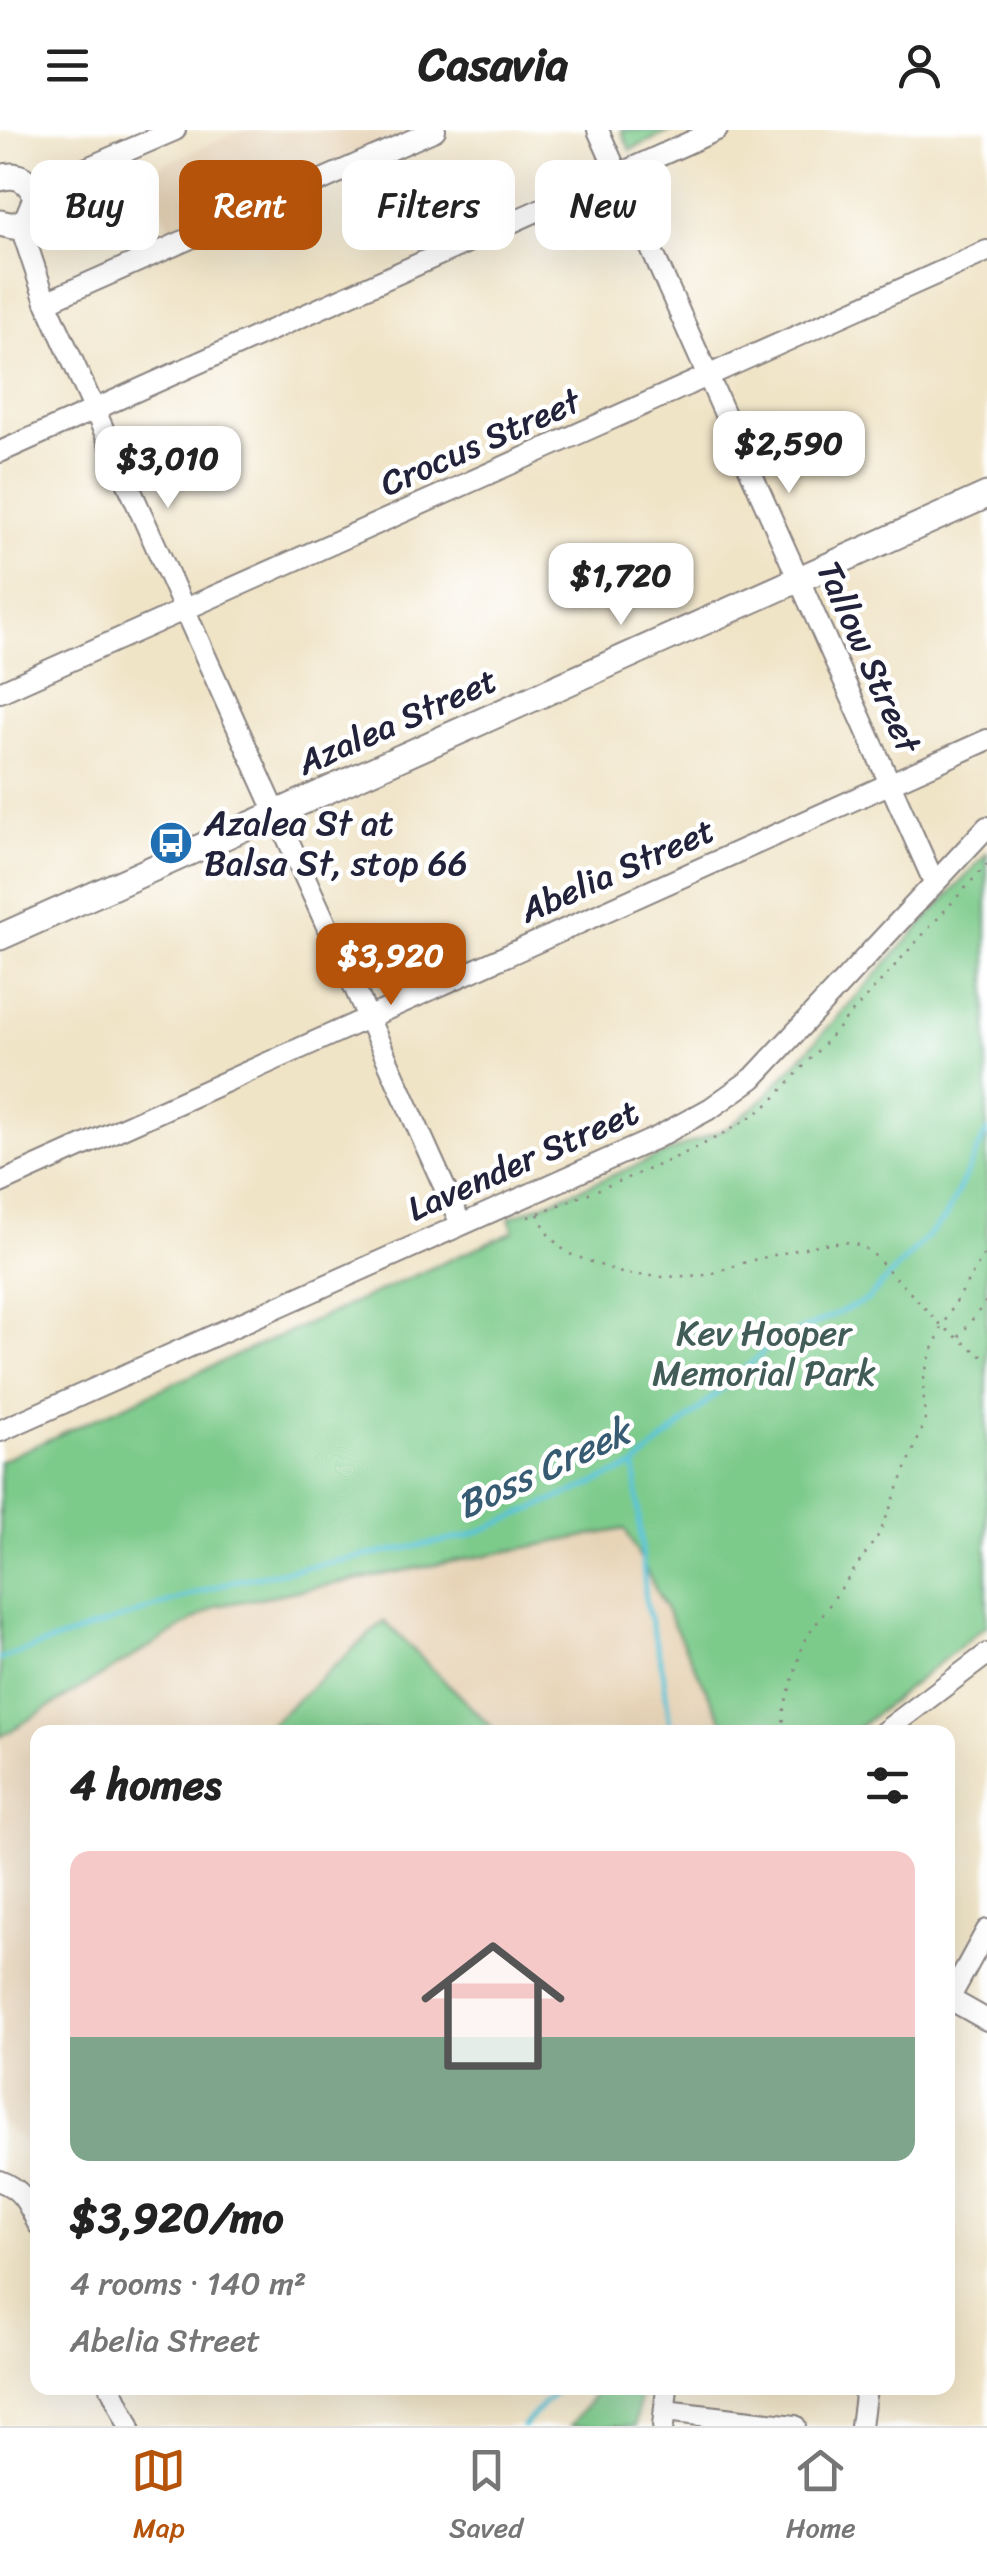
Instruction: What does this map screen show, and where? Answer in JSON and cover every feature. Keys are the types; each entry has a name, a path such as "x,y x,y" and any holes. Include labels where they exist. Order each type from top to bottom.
{"street":[{"path":"46,302 435,130"},
{"name":"Tallow Street","path":"598,130 612,160"},
{"path":"650,160 718,130"},
{"path":"102,160 166,132"},
{"path":"0,178 22,178 30,186"},
{"path":"0,452 535,212"},
{"path":"10,224 461,1224"},
{"name":"Tallow Street","path":"652,250 934,882"},
{"name":"Crocus Street","path":"0,692 987,251"},
{"name":"Azalea Street","path":"0,937 987,495"},
{"name":"Abelia Street","path":"0,1184 987,740"},
{"name":"Lavender Street","path":"0,1431 656,1138 711,1108 754,1078 987,826"},
{"path":"893,1725 987,1654"},
{"path":"955,1987 987,1930"},
{"path":"955,2003 987,2020"},
{"path":"0,2181 12,2186 30,2207"},
{"path":"114,2395 129,2426"},
{"path":"861,2426 865,2395"},
{"path":"664,2418 795,2426"}],"path":[{"path":"521,1220 538,1214 549,1236 567,1254 624,1274 665,1277 707,1275 749,1260 850,1242 870,1252 942,1326 987,1360"},
{"path":"783,1725 784,1708 804,1642 880,1533 921,1436 925,1422 922,1384 942,1326 987,1249"},
{"path":"958,1338 987,1300"},
{"path":"612,2426 618,2426"}],"shaded area":[{"path":"241,130 411,130 322,169 322,160 179,160 179,232 173,235 159,205 159,166"},
{"path":"625,1529 724,1725 30,1725 30,2152 14,2133 0,2125 0,1737 217,1606"}],"green space":[{"path":"621,130 670,130 671,131 630,150"},
{"name":"Kev Hooper Memorial Park","path":"987,853 987,1625 862,1725 724,1725 625,1529 217,1606 0,1737 0,1461 514,1231 509,1218 729,1127 761,1101"},
{"path":"384,1621 489,1725 270,1725"},
{"path":"594,2395 640,2395 636,2426 571,2426"}],"waterway":[{"name":"Boss Creek","path":"0,1659 233,1581 466,1537 635,1466 775,1342 867,1300 945,1218 987,1131"},
{"path":"635,1466 646,1603 663,1671 670,1725"},
{"path":"523,2426 552,2395"}],"place":[{"name":"Azalea St at Balsa St, stop 66","path":"171,843"}]}
